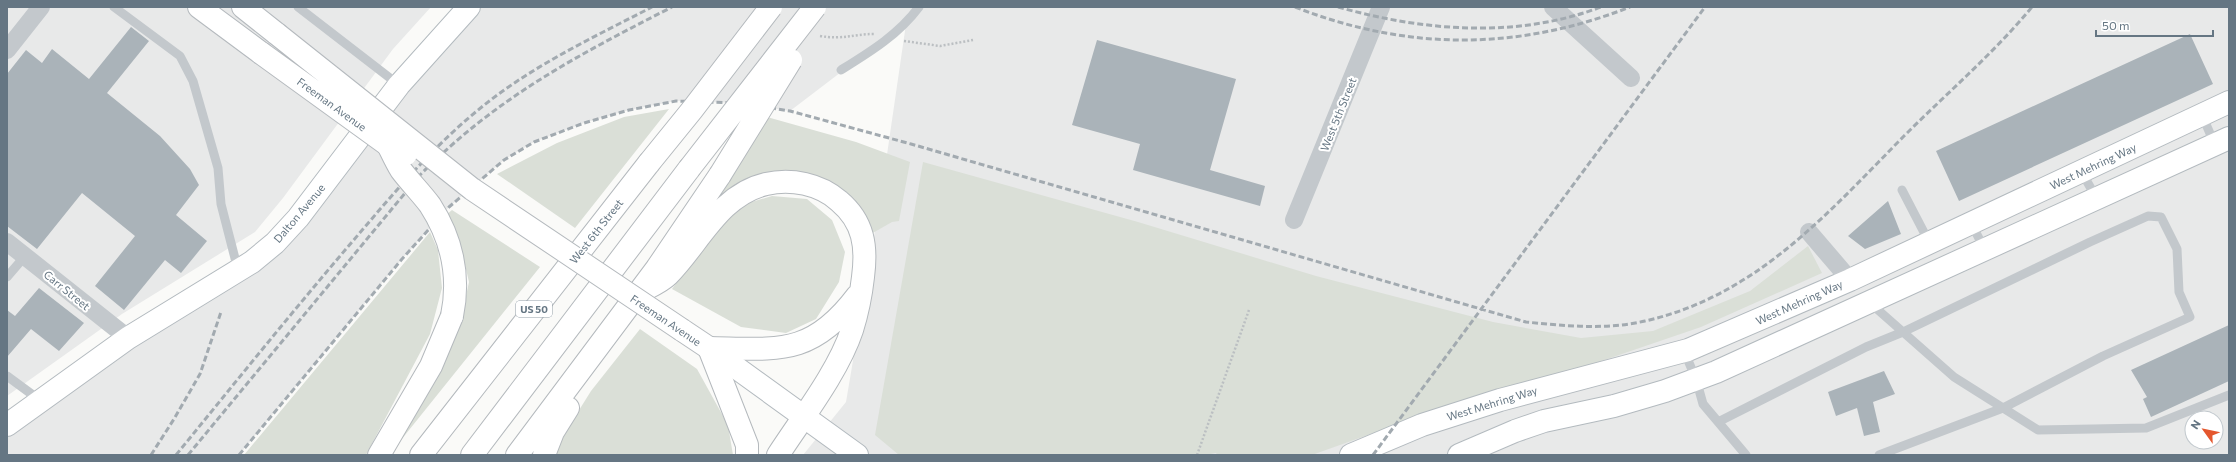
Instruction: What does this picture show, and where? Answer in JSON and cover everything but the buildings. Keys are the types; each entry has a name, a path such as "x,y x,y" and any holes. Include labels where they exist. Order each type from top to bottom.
{"main road":[{"name":"Freeman Avenue","path":"199,7 388,145 472,189"},
{"name":"Freeman Avenue","path":"243,7 472,189 709,348 804,415 857,455"},
{"name":"Dalton Avenue","path":"7,426 128,338 238,270 275,243 298,218 399,85 469,7"},
{"name":"West 6th Street","path":"421,455 771,7"},
{"path":"472,455 689,170 817,7"},
{"path":"517,455 640,292 720,175 807,36 817,7"},
{"name":"West Mehring Way","path":"1351,455 1422,425 1478,407 1684,351 1850,280 2229,102"},
{"path":"1459,455 1515,431 1544,421 1614,406 1696,379 2222,142"},
{"path":"379,455 431,366 452,316 456,296 456,277 448,241 431,207 401,170 388,145"},
{"path":"640,292 667,276 704,230 729,204 746,192 766,184 789,182 810,185 830,193 844,205 855,219 863,235 865,261 861,291 852,331 836,363 778,455"},
{"path":"747,455 747,445 709,348 779,349 804,343 823,332 842,316 861,291"},
{"path":"544,455 553,432 576,395 576,377"}],"street":[{"path":"7,50 42,7"},
{"name":"West 5th Street","path":"1294,220 1382,7"},
{"path":"1553,7 1631,78"},
{"path":"1809,232 1850,280"},
{"name":"Carr Street","path":"7,242 128,338"}],"lane":[{"path":"114,7 180,56 193,81 218,168 221,204 238,270"},
{"path":"298,7 399,85"},
{"path":"841,70 889,39 906,23 918,7"},
{"path":"2202,115 2222,142"},
{"path":"2081,171 2097,199"},
{"path":"1902,190 1929,242"},
{"path":"1718,422 1866,347 1903,332 2148,216 2161,217 2177,249 2179,292 2190,317 2103,356 2003,408 1879,455"},
{"path":"1971,222 1985,250"},
{"path":"7,277 25,256"},
{"path":"1869,302 1954,377 2038,430 2146,428 2229,394"},
{"path":"1684,351 1696,379 1703,404 1746,455"},
{"path":"7,376 41,401"}],"path":[{"path":"1197,455 1249,310"}],"shaded area":[{"path":"7,7 431,7 393,49 283,198 255,232 122,314 7,396"},
{"path":"469,7 2229,7 2229,455 803,455 846,402 882,189 907,17 891,34 790,111 739,103 676,101 629,110 584,123 534,142 504,160 449,207 402,259 239,455 7,455 7,425 252,262"},
{"path":"669,109 575,228 497,174 557,143 624,117"},
{"path":"767,117 856,142 910,162 899,221 892,222 871,234 820,179 716,201 714,200"},
{"path":"923,162 1138,222 1316,276 1493,322 1581,338 1653,331 1750,291 1808,246 1822,273 1701,327 1578,369 1471,398 1312,455 1217,455 1216,453 1205,455 899,455 875,435"},
{"path":"772,196 807,199 832,220 845,252 839,282 816,319 786,333 741,327 672,289 705,243 741,205"},
{"path":"452,210 540,267 389,455 461,319 469,282 459,239 446,215"},
{"path":"430,232 438,250 442,288 430,334 366,455 244,455"},
{"path":"640,329 697,369 728,425 733,455 551,455 591,391"}],"railway":[{"path":"176,455 285,321 367,224 398,188 447,137 483,106 523,77 565,52 652,7"},
{"path":"188,455 420,175 449,148 478,123 538,80 603,43 672,7"},
{"path":"1295,7 1337,21 1379,32 1421,38 1462,40 1504,38 1546,32 1588,21 1630,7"},
{"path":"1338,7 1403,22 1470,28 1536,24 1569,17 1601,7"},
{"path":"1373,455 1705,7"},
{"path":"239,455 402,259 449,207 504,160 534,142 584,123 629,110 676,101 739,103 790,111 911,144 1526,322 1571,326 1615,326 1645,321 1685,309 1721,293 1755,272 1787,248 1847,194 1904,136 2002,41 2032,7"},
{"path":"151,455 200,374 221,312"}]}
